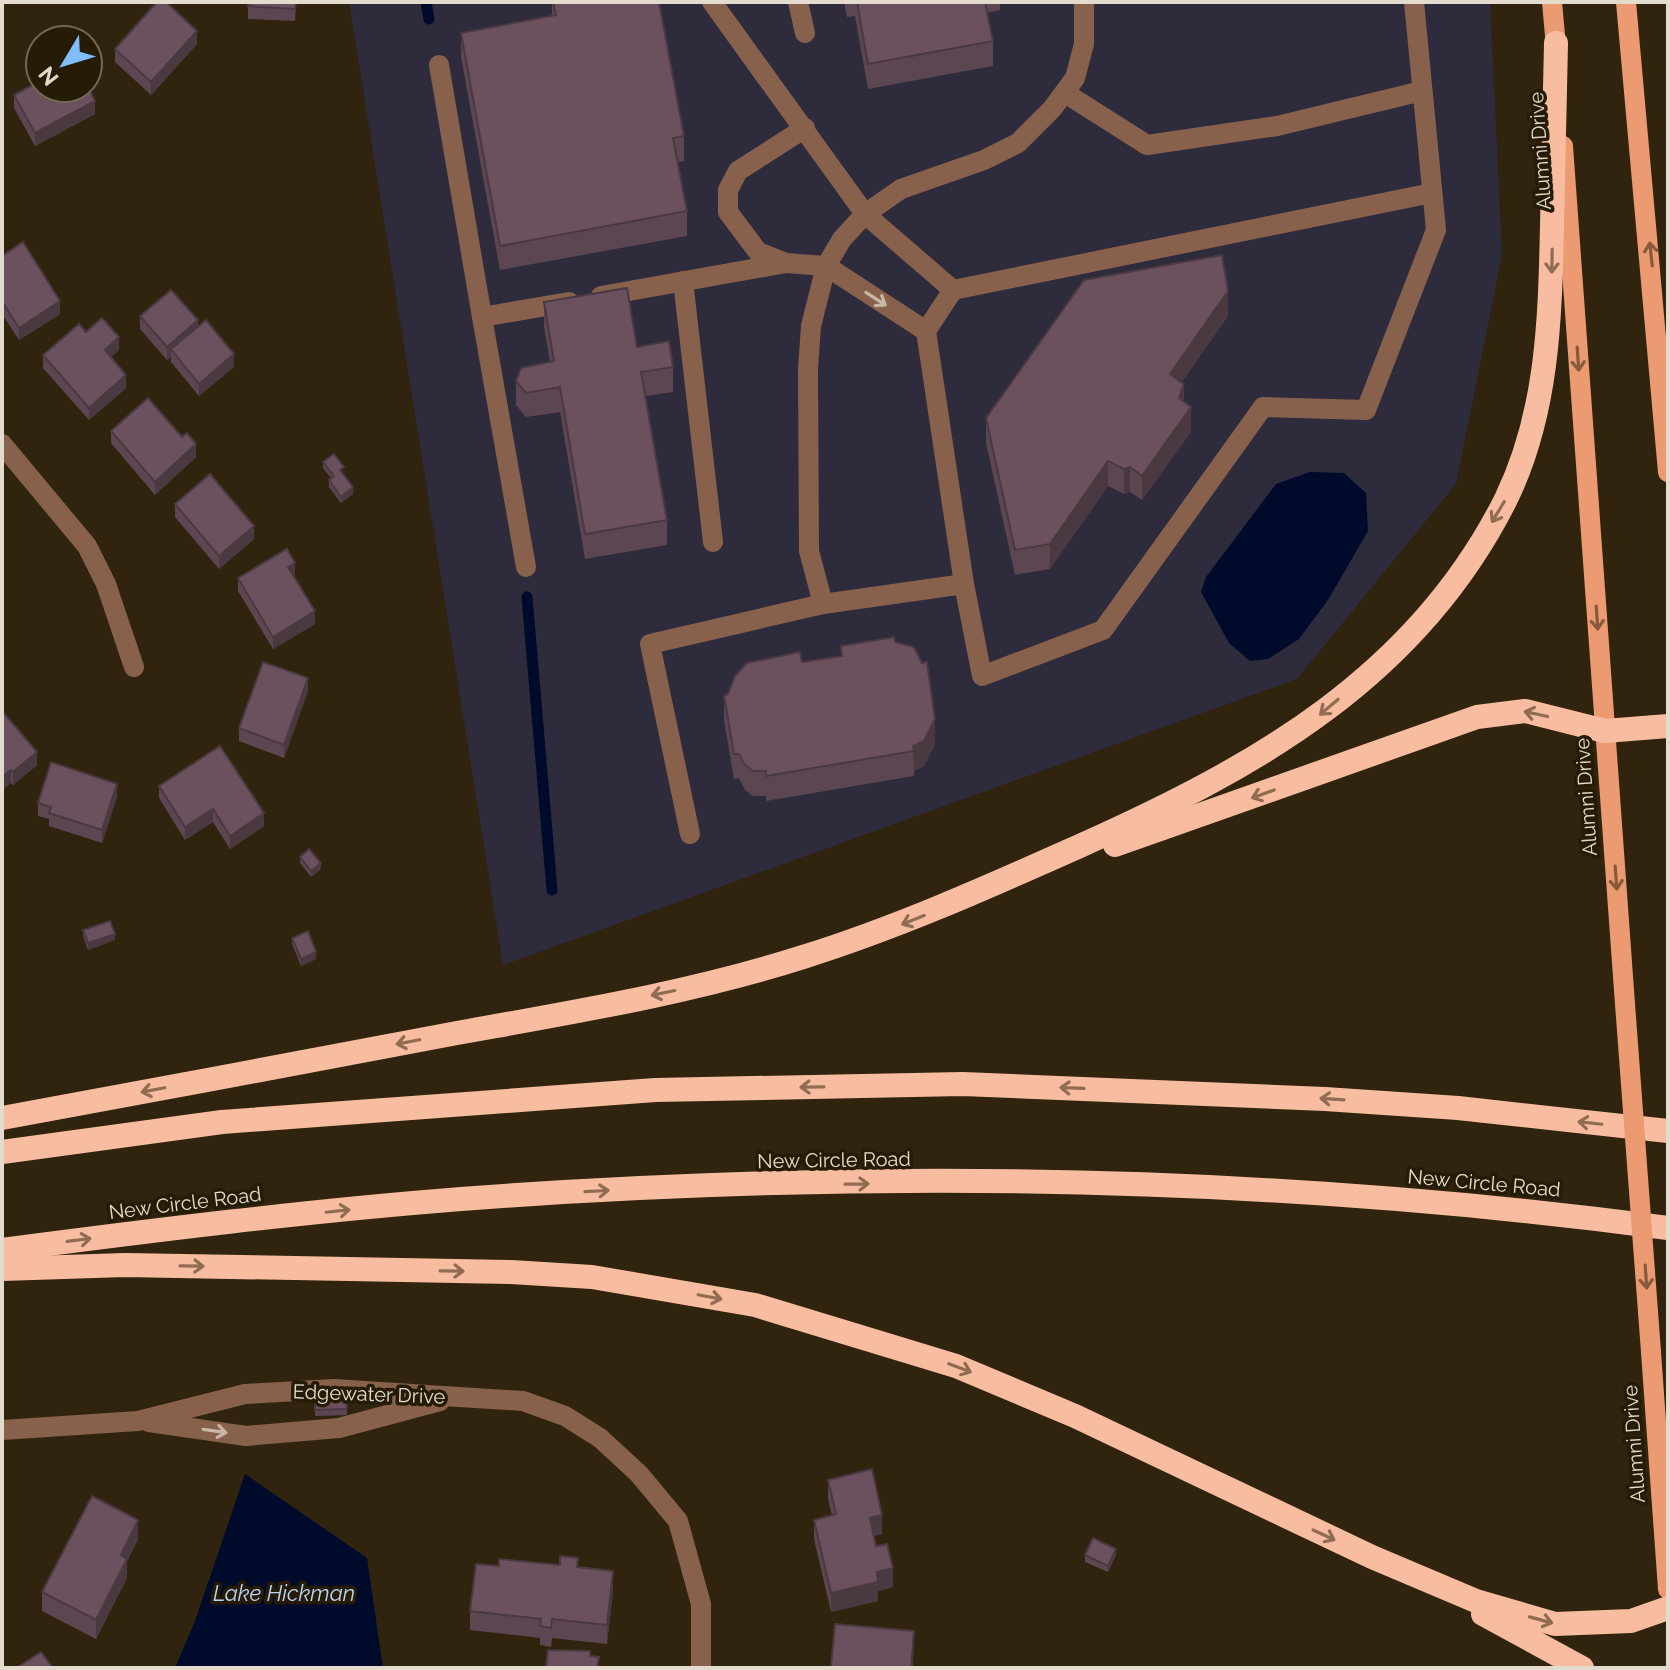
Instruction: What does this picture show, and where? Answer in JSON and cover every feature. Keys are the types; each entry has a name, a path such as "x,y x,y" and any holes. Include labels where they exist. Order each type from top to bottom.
{"highway":[{"path":"2,1118 693,986 797,959 911,921 1155,812 1249,763 1307,726 1365,677 1423,620 1470,558 1507,497 1530,433 1550,339 1556,43"},
{"path":"984,889 1208,814 1477,717 1525,711 1605,731 1668,726"},
{"path":"2,1152 222,1122 655,1090 963,1084 1325,1099 1668,1131"},
{"name":"New Circle Road","path":"2,1250 213,1223 460,1199 695,1185 1007,1182 1248,1191 1375,1198 1668,1228"},
{"path":"2,1269 125,1265 511,1272 592,1277 755,1305 956,1366 1075,1416 1476,1601 1555,1624 1631,1621 1668,1608"},
{"path":"1415,1575 1582,1668"}],"main road":[{"name":"Alumni Drive","path":"1552,2 1668,1589"},
{"path":"1626,2 1668,472"}],"street":[{"path":"712,2 865,214 953,290"},
{"path":"798,2 805,33"},
{"path":"823,604 809,551 808,477 811,326 826,266 842,239 865,214 901,189 984,160 1018,143 1075,78 1084,44 1084,2"},
{"path":"1414,2 1436,230 1366,410 1263,407 1103,630 982,676 964,584 926,331 953,290 1432,193"},
{"path":"439,65 526,567"},
{"path":"1065,93 1147,145 1277,126 1422,91"},
{"path":"786,263 758,252 741,234 728,212 728,190 738,171 805,128"},
{"path":"482,317 786,263 826,266 926,331"},
{"path":"683,281 713,542"},
{"path":"2,444 87,546 106,584 134,667"},
{"path":"690,834 650,644 823,604 964,584"},
{"name":"Edgewater Drive","path":"2,1430 138,1421 245,1394 334,1389 523,1401 565,1416 600,1438 639,1474 678,1521 691,1557 701,1604 701,1668"},
{"name":"Edgewater Drive","path":"138,1421 246,1436 339,1428 460,1396"}],"shaded area":[{"path":"349,2 1490,2 1502,255 1456,484 1297,679 503,965"}],"water":[{"path":"1310,472 1344,473 1366,493 1368,531 1328,600 1299,639 1268,659 1250,661 1229,643 1201,592 1206,577 1276,484"},
{"name":"Lake Hickman","path":"245,1474 367,1558 383,1668 175,1668 195,1621"}],"building":[{"path":"157,2 166,2 197,31 151,82 115,49"},
{"path":"248,2 296,2 295,9 248,6"},
{"path":"553,2 659,2 684,136 673,138 687,211 500,246 461,33 556,15"},
{"path":"857,2 985,2 993,41 868,64"},
{"path":"24,90 24,104 89,104 35,133 14,95"},
{"path":"23,242 60,301 19,328 2,301 2,256"},
{"path":"1222,255 1228,291 1170,374 1184,384 1179,398 1191,407 1142,476 1130,467 1124,469 1108,461 1050,544 1015,550 986,418 1084,280"},
{"path":"627,288 637,347 669,341 673,367 641,372 667,520 585,534 560,387 526,393 516,381 521,368 554,361 544,302"},
{"path":"171,290 198,320 167,347 140,316"},
{"path":"102,318 119,337 105,350 126,375 89,408 43,355 79,324 86,332"},
{"path":"206,320 234,354 199,384 171,349"},
{"path":"148,398 182,437 187,433 196,444 155,482 111,431"},
{"path":"334,454 344,467 340,470 353,487 341,497 329,480 334,476 323,462"},
{"path":"210,474 254,526 219,556 175,504"},
{"path":"287,549 295,563 288,567 315,611 273,637 238,578"},
{"path":"894,637 895,642 914,647 922,663 927,662 935,719 924,741 913,746 914,751 766,776 766,771 753,771 739,754 734,754 724,696 728,694 735,676 747,663 800,652 802,662 842,656 841,646"},
{"path":"263,662 308,678 284,745 239,728"},
{"path":"2,711 37,752 2,777"},
{"path":"220,746 264,813 230,836 213,809 185,827 159,786"},
{"path":"51,762 117,784 102,830 49,813 51,807 38,803"},
{"path":"309,849 321,863 311,871 300,857"},
{"path":"110,921 115,934 88,943 83,930"},
{"path":"308,931 316,952 301,959 292,938"},
{"path":"346,1394 347,1409 315,1410 315,1395"},
{"path":"872,1469 882,1515 870,1518 876,1546 887,1544 893,1568 877,1572 878,1582 831,1593 814,1520 836,1514 828,1480"},
{"path":"92,1496 138,1520 121,1555 127,1559 96,1620 42,1592"},
{"path":"1093,1538 1116,1549 1108,1566 1085,1555"},
{"path":"560,1556 578,1558 577,1567 613,1571 607,1625 552,1619 551,1628 540,1626 541,1619 470,1611 476,1564 499,1566 499,1559 560,1565"},
{"path":"835,1624 914,1631 911,1668 831,1668"},
{"path":"548,1650 590,1651 590,1656 599,1657 597,1668 546,1668"},
{"path":"41,1652 53,1668 16,1668"}],"waterway":[{"path":"426,2 429,19"},
{"path":"527,597 552,890"}]}
